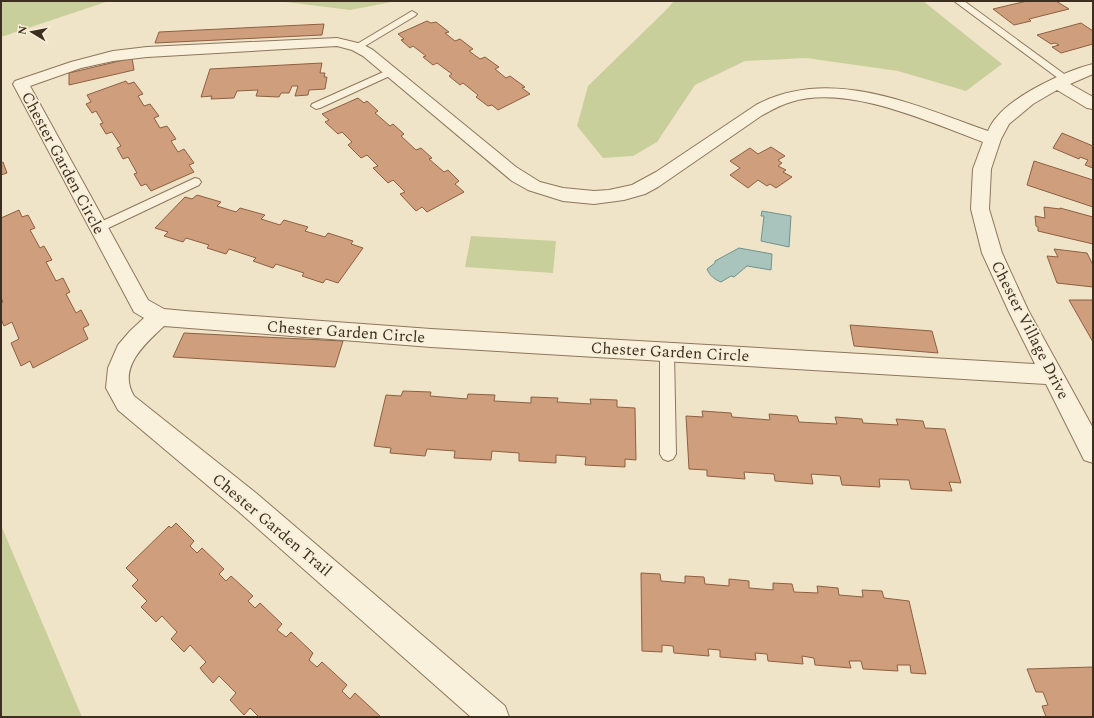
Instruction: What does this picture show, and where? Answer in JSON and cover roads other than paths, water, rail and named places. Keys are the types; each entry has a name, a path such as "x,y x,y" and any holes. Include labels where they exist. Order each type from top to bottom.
{"street":[{"name":"Chester Garden Circle","path":"992,139 896,105 860,95 826,92 794,95 768,104 650,184 619,195 591,197 560,194 532,185 505,167 368,53 357,47 337,42 147,52 113,56 76,65 21,84 141,306 160,317 432,338 1052,375"},
{"name":"Chester Village Drive","path":"1093,69 1061,81 1028,100 1002,121 992,139 982,169 980,209 992,253 1019,312 1093,452"},
{"path":"1061,81 1093,104"},
{"name":"Chester Garden Trail","path":"160,317 138,337 126,352 119,368 117,388 126,403 247,502 494,717"}],"lane":[{"path":"958,1 1061,81"},
{"path":"357,47 412,14"},
{"path":"316,106 390,72"},
{"path":"98,228 195,182"},
{"path":"667,352 668,454"}],"water":[{"path":"762,211 791,216 789,247 761,241 764,216 761,216"},
{"path":"739,248 772,254 771,270 747,266 734,277 731,276 721,282 709,274 707,269 715,263 715,261"}]}
